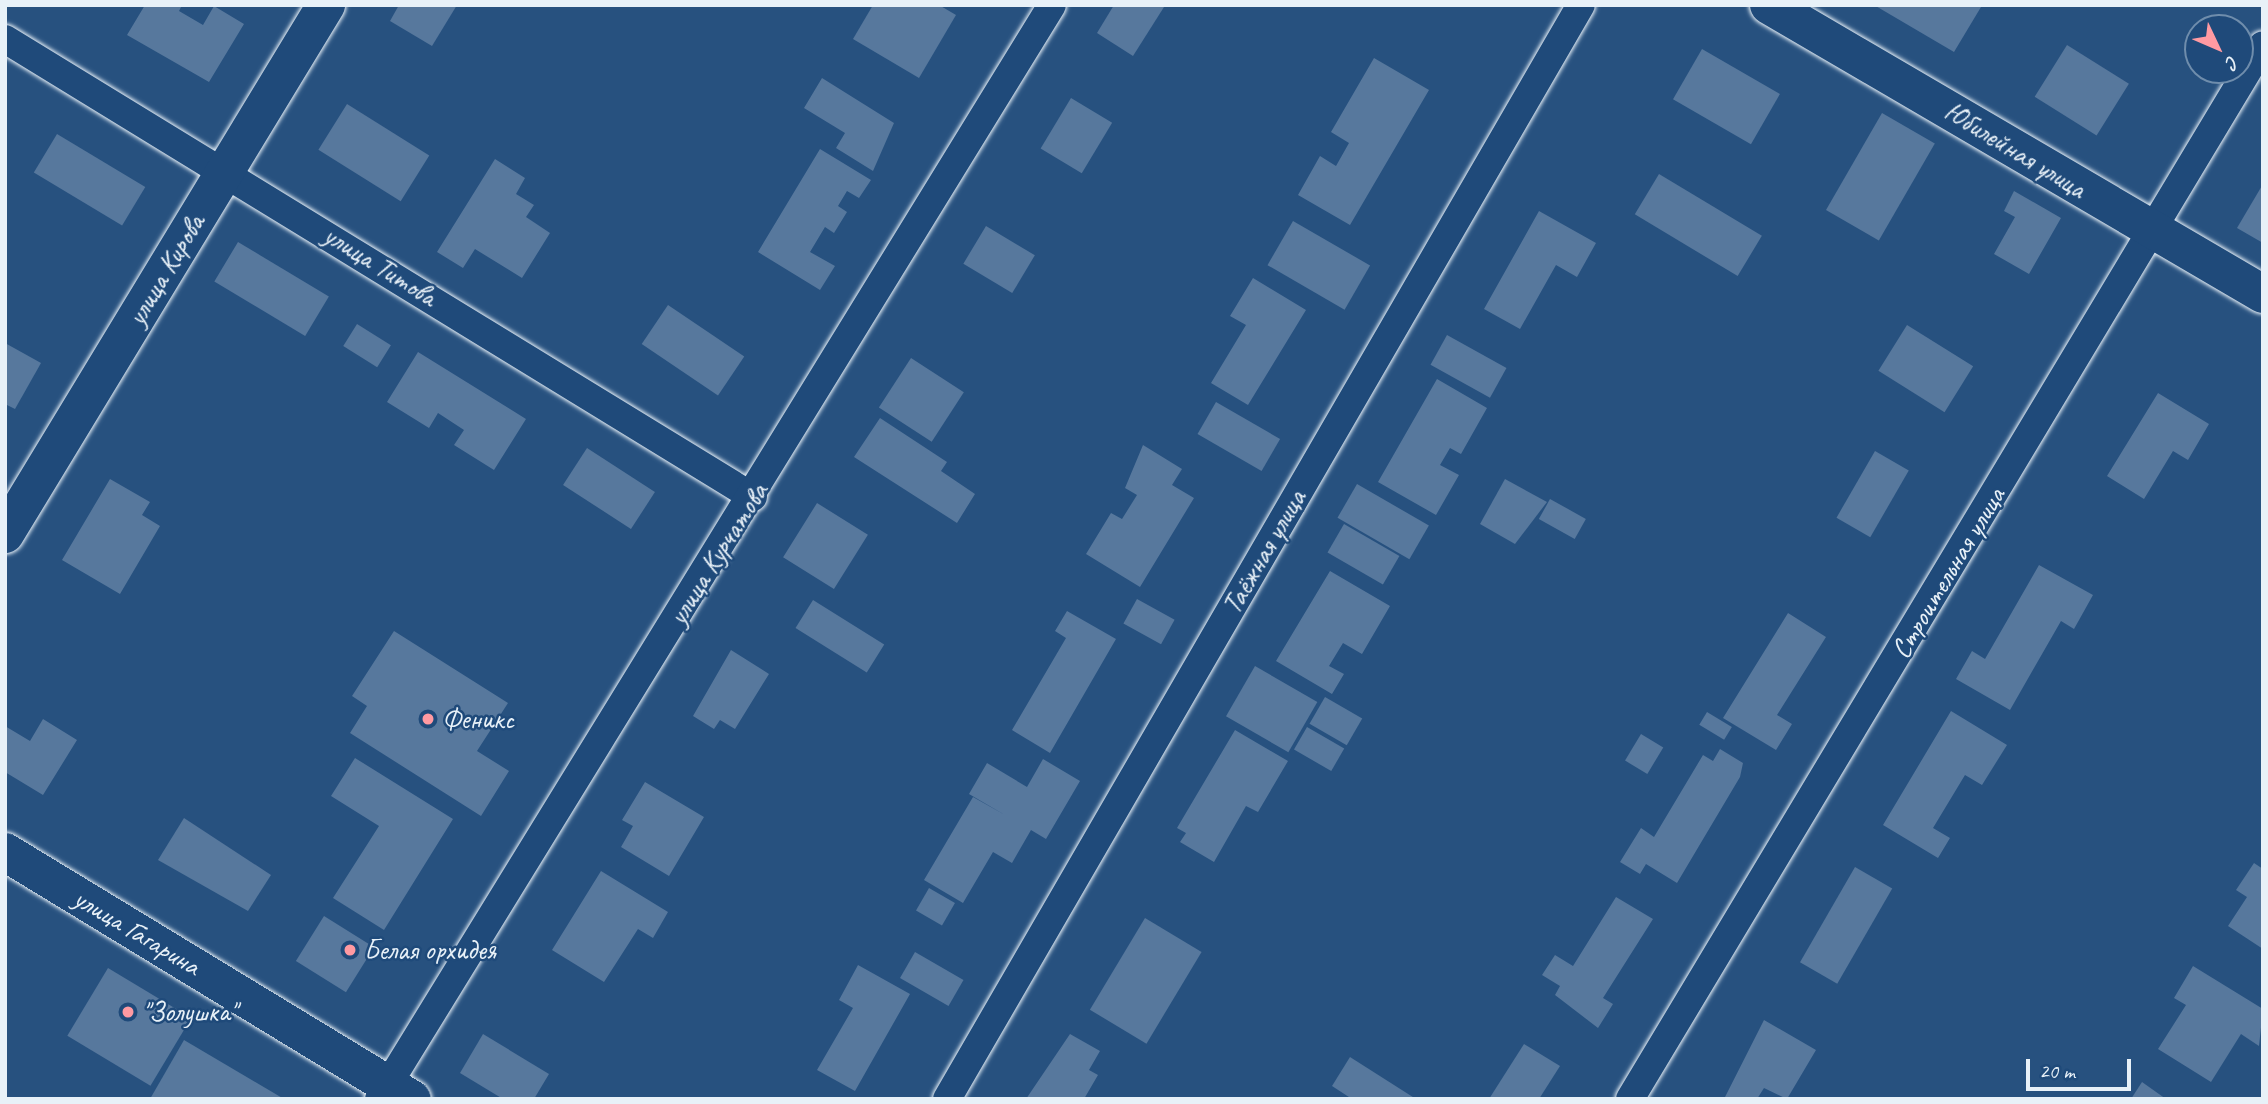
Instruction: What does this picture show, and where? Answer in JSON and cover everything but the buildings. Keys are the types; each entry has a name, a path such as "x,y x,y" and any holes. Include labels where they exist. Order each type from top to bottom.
{"street":[{"name":"улица Кирова","path":"5,534 326,5"},
{"name":"улица Курчатова","path":"393,1094 1052,5"},
{"name":"Таёжная улица","path":"947,1099 1581,5"},
{"name":"Юбилейная улица","path":"1769,5 2263,294"},
{"name":"улица Титова","path":"5,39 226,171 753,497"},
{"name":"Строительная улица","path":"1630,1099 2154,232 2263,45"},
{"name":"улица Гагарина","path":"5,852 393,1094"}],"place":[{"name":"Феникс","path":"428,719"},
{"name":"Белая орхидея","path":"350,950"},
{"name":"\"Золушка\"","path":"128,1012"}]}
